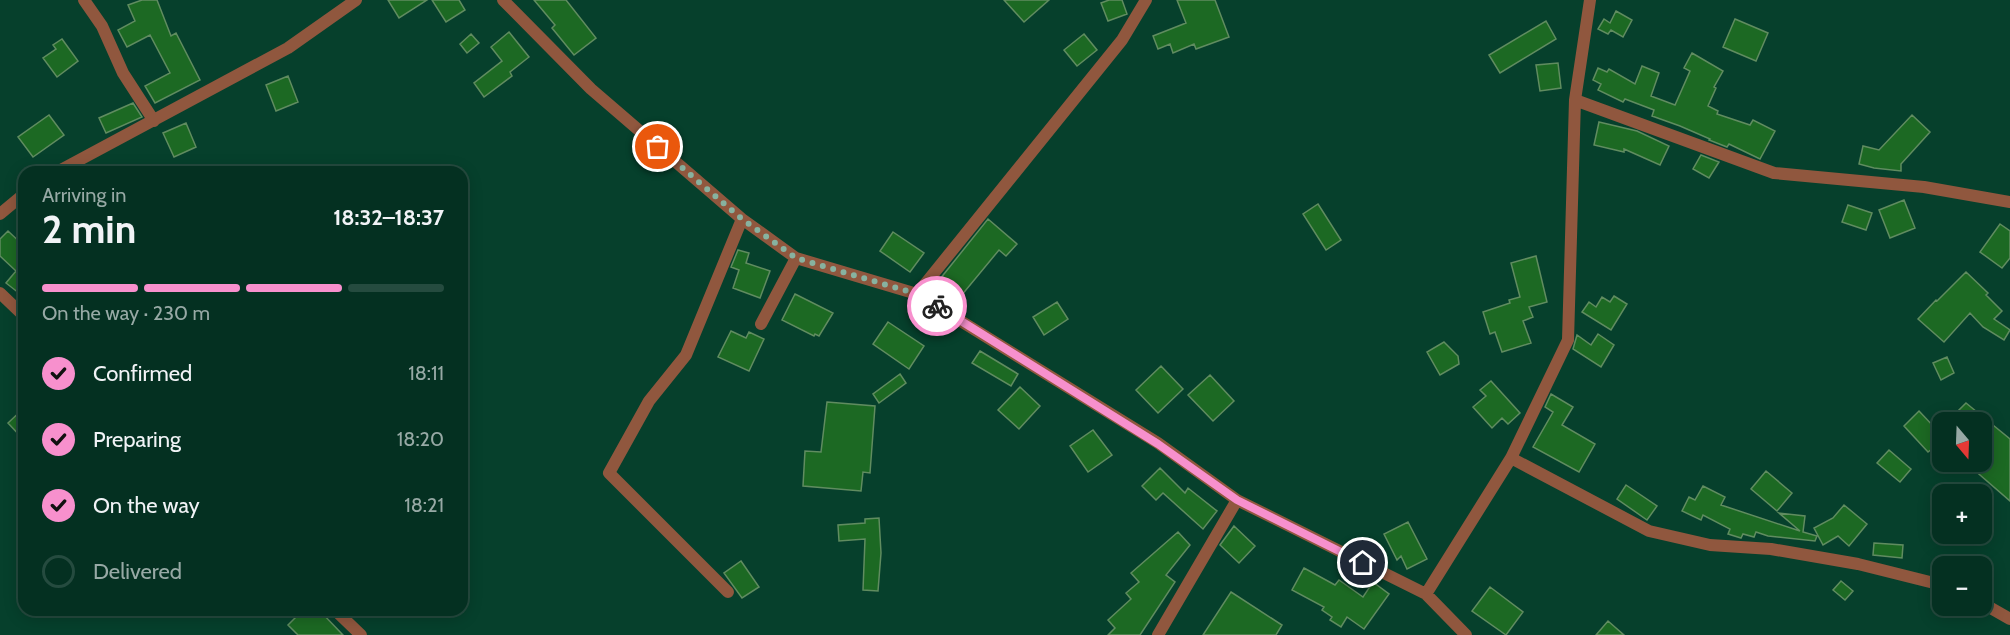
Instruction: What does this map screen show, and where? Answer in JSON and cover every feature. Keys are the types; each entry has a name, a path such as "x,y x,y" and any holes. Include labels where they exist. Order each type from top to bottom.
{"street":[{"path":"84,0 102,26 123,73 154,121"},
{"path":"68,166 288,48 356,0"},
{"path":"503,0 591,89 742,219 796,258 917,294 1158,444 1237,500 1426,594 1466,635"},
{"path":"917,294 1122,40 1146,0"},
{"path":"1426,594 1511,458 1568,340 1575,100 1590,0"},
{"path":"1575,100 1774,173 1924,187 2010,202"},
{"path":"0,214 18,199"},
{"path":"728,592 609,473 649,401 686,355 742,219"},
{"path":"761,324 796,258"},
{"path":"0,293 18,310"},
{"path":"1511,458 1649,531 1710,545 1771,549 1858,564 1932,582"},
{"path":"1158,635 1237,500"},
{"path":"1992,609 2010,619"},
{"path":"341,616 361,635"}],"building":[{"path":"142,0 157,0 171,36 176,33 200,80 155,103 145,86 170,73 150,35 127,47 118,30 135,21 128,5"},
{"path":"388,0 427,0 399,18"},
{"path":"432,0 459,0 465,10 446,22"},
{"path":"534,0 566,0 596,38 574,55 552,28 555,25"},
{"path":"1004,0 1049,0 1024,22"},
{"path":"1109,0 1122,0 1127,14 1108,21 1101,3"},
{"path":"1177,0 1215,0 1229,37 1196,49 1194,44 1173,53 1170,44 1158,49 1153,36 1186,23"},
{"path":"1616,11 1632,20 1623,37 1611,30 1608,34 1598,29 1604,19 1610,23"},
{"path":"1735,19 1768,33 1756,61 1723,47"},
{"path":"1546,21 1556,39 1500,73 1489,55"},
{"path":"509,32 529,57 510,72 512,76 484,97 474,83 502,61 491,47"},
{"path":"471,34 479,43 467,53 460,44"},
{"path":"1084,34 1097,50 1077,66 1064,50"},
{"path":"62,39 78,61 57,77 43,58 56,49 53,45"},
{"path":"1692,53 1723,71 1714,87 1716,88 1708,106 1718,111 1717,114 1750,125 1753,120 1775,131 1760,159 1729,144 1727,147 1652,116 1654,110 1625,99 1623,102 1598,90 1601,84 1593,80 1598,68 1607,72 1609,69 1635,84 1642,66 1659,73 1651,96 1675,105 1690,71 1684,68"},
{"path":"1558,63 1561,88 1540,91 1536,65"},
{"path":"288,76 298,102 276,111 266,85"},
{"path":"133,103 142,117 106,133 99,118"},
{"path":"49,115 64,135 33,157 18,137"},
{"path":"1912,115 1930,132 1901,164 1901,171 1859,164 1863,146 1879,150"},
{"path":"1599,122 1637,131 1669,146 1660,165 1624,149 1624,152 1594,145"},
{"path":"186,123 196,147 174,157 163,133"},
{"path":"1701,155 1719,162 1709,178 1693,169"},
{"path":"1904,200 1915,228 1890,238 1879,210"},
{"path":"1318,204 1341,240 1326,250 1303,214"},
{"path":"1848,205 1872,213 1866,230 1842,222"},
{"path":"988,219 1017,244 1006,256 999,250 961,296 940,279"},
{"path":"2000,224 2010,231 2010,258 2002,268 1980,252"},
{"path":"8,231 18,240 18,292 6,283 16,271 0,256 0,239"},
{"path":"893,232 924,253 910,272 880,251"},
{"path":"738,250 749,253 746,263 770,271 760,298 733,288 739,270 731,267"},
{"path":"1536,256 1547,302 1529,307 1533,317 1523,321 1531,343 1502,352 1495,332 1490,334 1483,312 1510,303 1509,300 1520,297 1511,263"},
{"path":"1966,272 1988,293 1986,295 2002,311 1994,319 2010,330 2004,340 1983,327 1970,313 1944,342 1918,319"},
{"path":"795,294 833,313 819,336 815,334 814,336 782,320"},
{"path":"1614,296 1627,304 1611,330 1582,312 1589,302 1596,307 1602,297 1610,302"},
{"path":"1057,302 1068,319 1044,335 1033,317"},
{"path":"888,322 924,346 909,369 873,344"},
{"path":"731,331 746,338 749,332 764,339 749,371 718,357"},
{"path":"1598,334 1614,345 1601,367 1573,349 1577,335 1591,345"},
{"path":"1444,342 1458,356 1459,364 1440,375 1427,352"},
{"path":"980,351 1018,374 1011,386 972,363"},
{"path":"1947,357 1954,373 1941,380 1933,363"},
{"path":"1161,366 1183,389 1158,413 1136,390"},
{"path":"900,374 906,383 879,403 873,394"},
{"path":"1210,375 1234,401 1213,421 1188,395"},
{"path":"1491,381 1520,413 1508,424 1502,418 1492,428 1473,407 1486,396 1480,390"},
{"path":"1020,387 1040,406 1019,429 998,410"},
{"path":"1551,394 1573,407 1562,425 1595,444 1579,472 1533,447 1553,412 1545,407"},
{"path":"827,402 875,406 870,473 863,472 861,491 803,486 805,451 821,452"},
{"path":"1966,403 1977,412 1957,412"},
{"path":"1919,411 1932,425 1932,449 1928,452 1904,426"},
{"path":"18,414 18,434 8,423"},
{"path":"1992,424 2010,439 2010,501 1977,472 1992,472"},
{"path":"1093,430 1112,455 1088,472 1070,446"},
{"path":"1889,450 1911,469 1900,482 1877,463"},
{"path":"1160,468 1185,493 1188,488 1217,511 1203,529 1163,493 1156,500 1142,486"},
{"path":"1766,471 1792,493 1777,511 1751,489"},
{"path":"1626,485 1657,506 1647,520 1617,499"},
{"path":"1703,486 1725,497 1721,505 1800,531 1779,513 1805,516 1803,532 1817,536 1815,541 1768,536 1756,532 1754,537 1743,534 1741,538 1728,534 1730,529 1703,515 1701,520 1682,511 1689,497 1695,500"},
{"path":"1844,505 1867,524 1849,546 1838,536 1823,545 1814,528 1833,518"},
{"path":"879,518 881,553 878,591 863,590 865,539 839,541 838,525 865,523 865,519"},
{"path":"1408,522 1427,559 1407,569 1401,556 1397,560 1384,534"},
{"path":"1234,526 1255,546 1239,563 1220,545"},
{"path":"1178,532 1190,545 1166,575 1175,582 1140,635 1108,635 1115,628 1108,620 1131,599 1126,593 1139,582 1131,573"},
{"path":"1874,543 1903,545 1902,558 1873,555"},
{"path":"741,561 759,587 742,598 724,573"},
{"path":"1304,568 1335,585 1339,580 1363,597 1373,582 1389,594 1364,629 1347,617 1341,627 1330,620 1332,617 1322,610 1324,607 1292,590"},
{"path":"1841,581 1853,591 1845,600 1833,590"},
{"path":"1490,587 1523,612 1506,635 1472,611"},
{"path":"1231,592 1282,625 1276,635 1203,635"},
{"path":"297,616 325,616 343,635 298,635 288,625"},
{"path":"1608,621 1624,635 1596,635"}],"way so far":[{"path":"658,147 742,219 796,258 917,294 937,306"}],"route":[{"path":"937,306 1158,444 1237,500 1363,563"}]}
